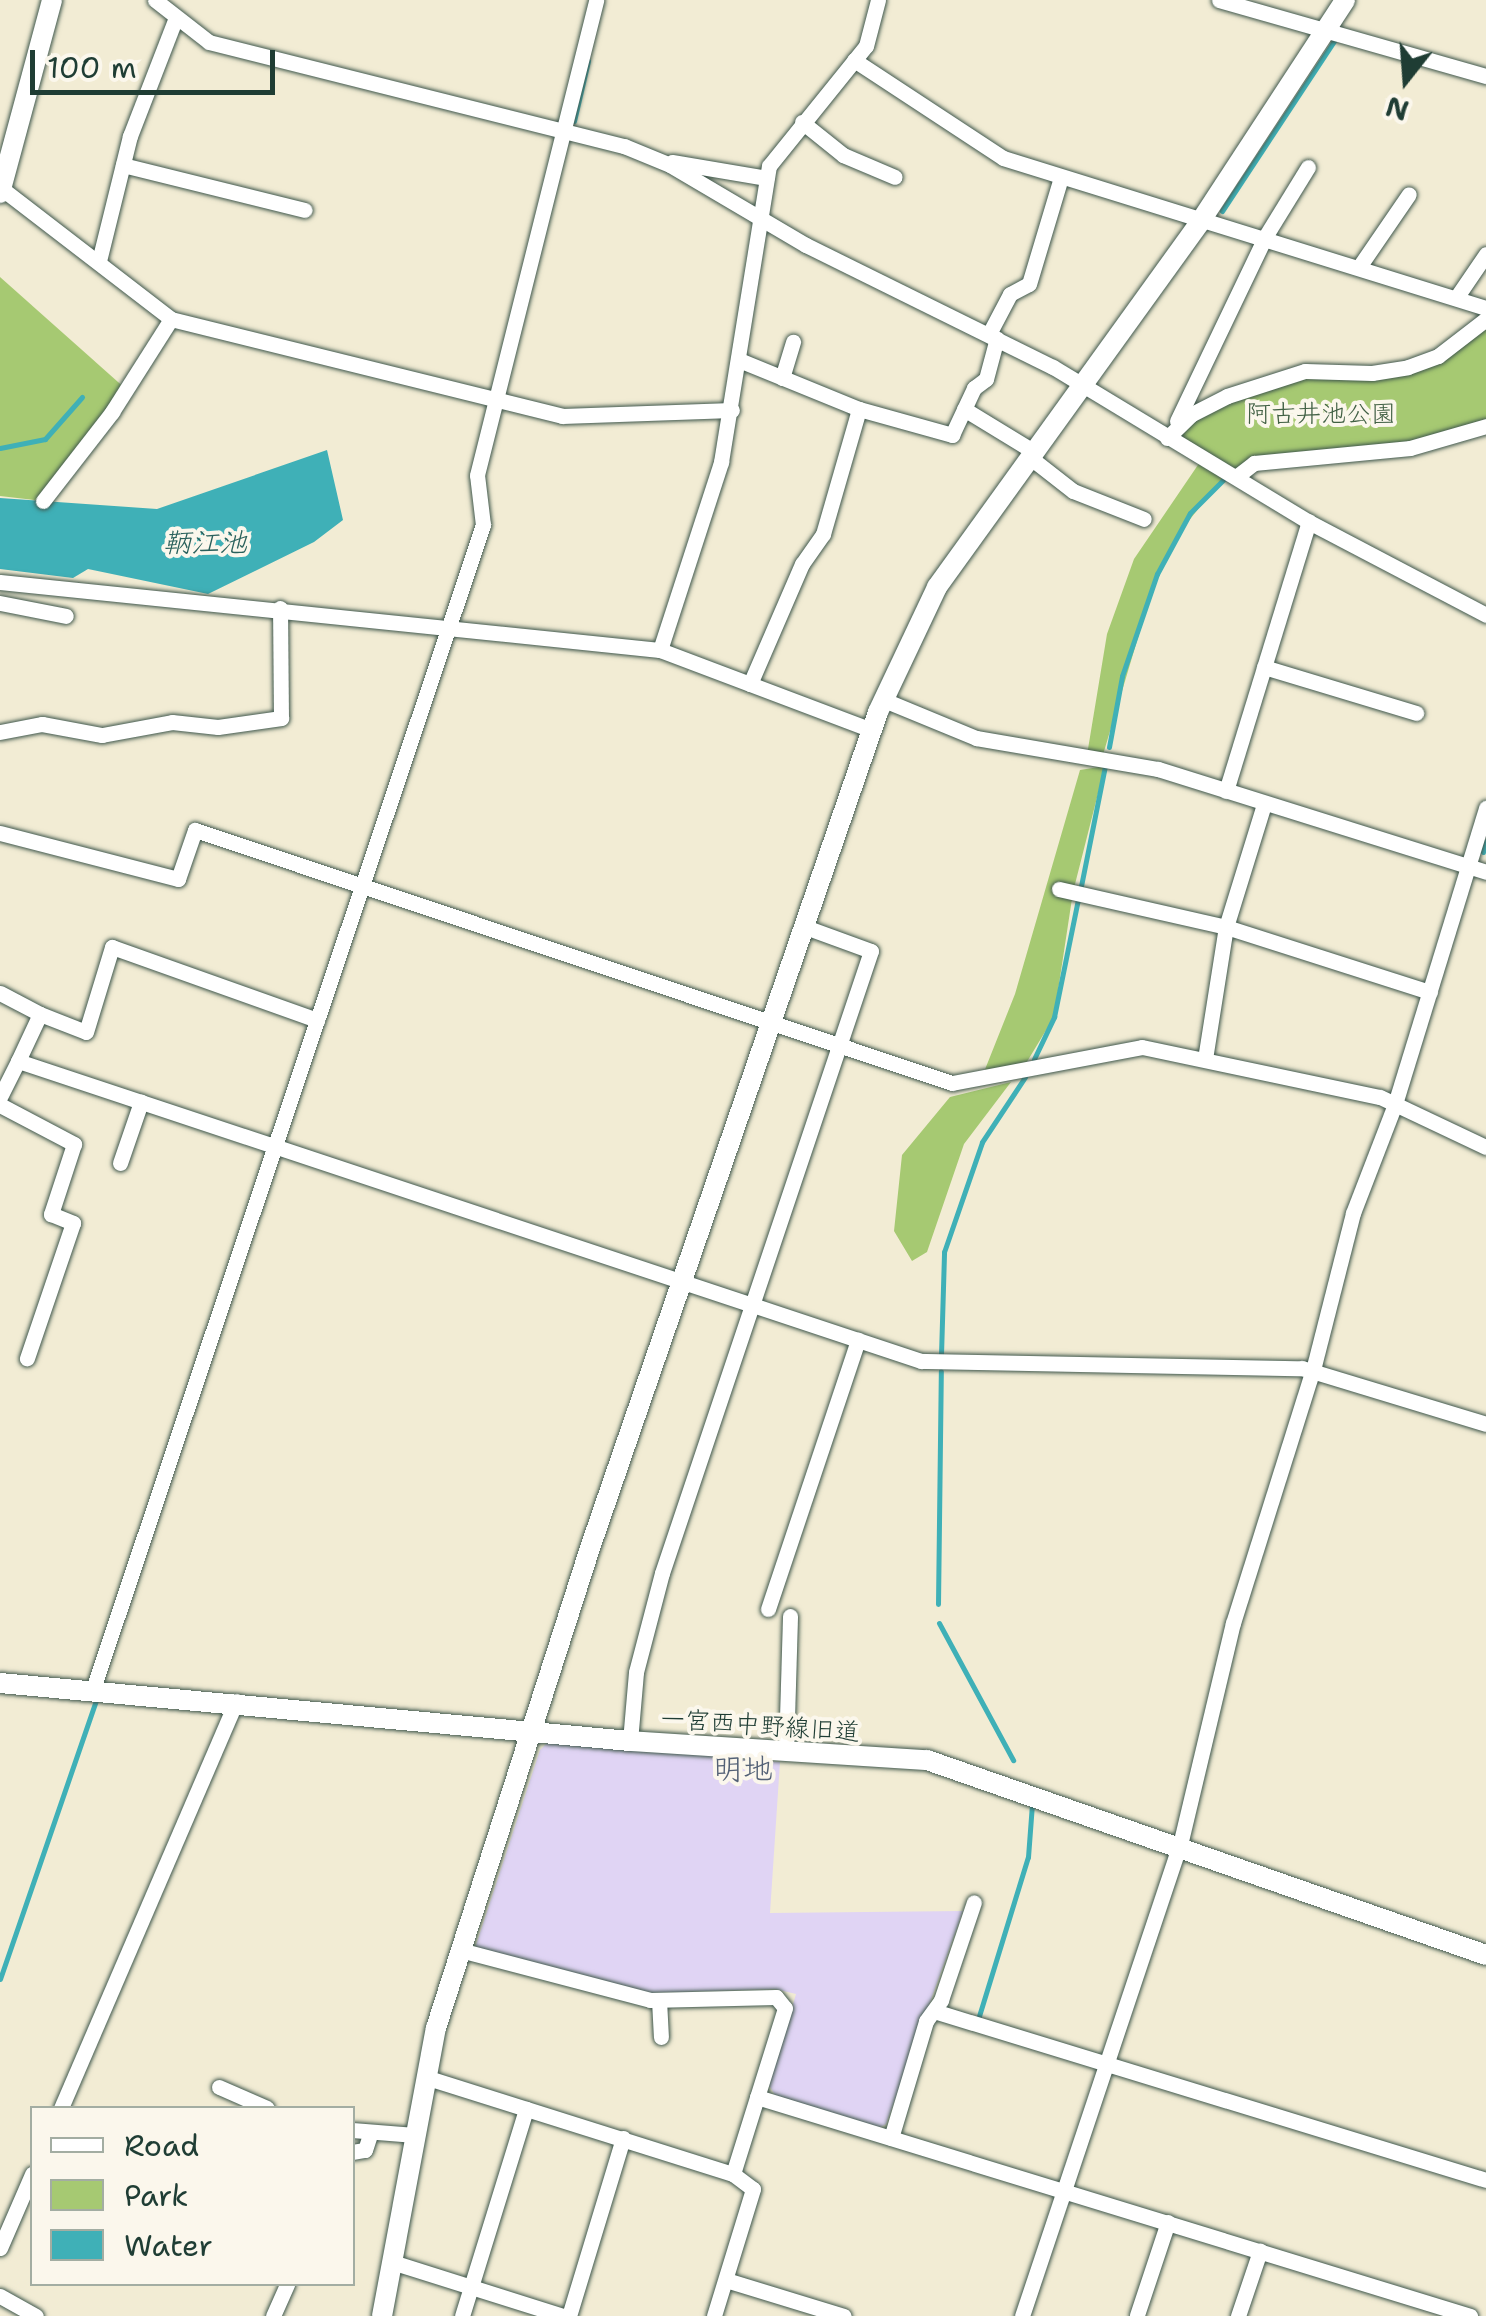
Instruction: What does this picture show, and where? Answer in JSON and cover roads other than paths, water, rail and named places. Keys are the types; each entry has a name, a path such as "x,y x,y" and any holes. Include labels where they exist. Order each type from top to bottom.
{"street":[{"path":"52,0 4,164 1,190 172,318 562,416 732,410"},
{"path":"155,0 174,20 210,42 246,53 565,130 656,160 767,178"},
{"path":"93,1689 482,525 477,474 596,0"},
{"path":"660,650 732,410 767,178 802,122 866,46 878,0"},
{"path":"1219,0 1486,76"},
{"path":"382,2316 426,2078 460,1950 682,1283 884,700 937,587 1200,222 1345,0"},
{"path":"99,262 123,165 174,20"},
{"path":"854,60 978,147 1200,222 1265,237 1486,308"},
{"path":"802,122 842,155 895,177"},
{"path":"656,160 993,336 1308,522 1486,615"},
{"path":"123,165 304,210"},
{"path":"1167,438 1265,237 1308,167"},
{"path":"738,360 859,409 952,435 986,379 993,336 1010,294 1029,284 1061,177"},
{"path":"1359,267 1409,194"},
{"path":"1456,298 1486,254"},
{"path":"43,501 112,412 172,318"},
{"path":"1167,438 1192,414 1228,396 1305,372 1408,366 1438,356 1486,319"},
{"path":"782,378 793,342"},
{"path":"750,684 802,564 823,534 859,409"},
{"path":"964,410 1034,456 1074,491 1144,519"},
{"path":"1236,478 1254,463 1410,448 1486,426"},
{"path":"1226,791 1308,522"},
{"path":"0,582 660,650 872,730"},
{"path":"0,603 66,616"},
{"path":"0,732 42,724 102,736 172,722 218,727 281,718 280,608"},
{"path":"1264,667 1416,713"},
{"path":"884,700 976,738 1158,769 1478,870"},
{"path":"1205,1059 1226,927 1264,804"},
{"path":"1022,2316 1102,2062 1180,1845 1232,1623 1313,1370 1353,1213 1395,1104 1430,992 1478,870 1486,808"},
{"path":"0,833 178,879 194,830 363,883 839,1048 952,1083 1142,1047 1395,1104 1486,1147"},
{"path":"1059,889 1226,927 1430,992"},
{"path":"630,1741 636,1672 662,1573 871,951 804,927"},
{"path":"0,993 86,1032 112,947 317,1020"},
{"path":"0,1097 40,1014"},
{"path":"18,1062 921,1361 1313,1370 1486,1424"},
{"path":"120,1163 141,1102"},
{"path":"0,1105 74,1144 51,1214 72,1224 27,1358"},
{"path":"768,1609 858,1340"},
{"path":"786,1752 790,1616"},
{"name":"一宮西中野線旧道","path":"0,1684 236,1701 630,1741 927,1760 966,1768 1486,1955"},
{"path":"62,2106 236,1701"},
{"path":"891,2138 974,1902"},
{"path":"460,1950 659,2000 776,1997 785,2008 733,2174"},
{"path":"659,2000 661,2038"},
{"path":"934,2011 1486,2180"},
{"path":"426,2078 733,2174 753,2189 714,2316"},
{"path":"220,2088 262,2106"},
{"path":"758,2097 1470,2316"},
{"path":"462,2316 526,2108"},
{"path":"355,2130 415,2135"},
{"path":"355,2152 365,2150 371,2132"},
{"path":"392,2262 566,2316 623,2138"},
{"path":"0,2248 30,2179"},
{"path":"1138,2315 1168,2222"},
{"path":"1238,2316 1260,2251"},
{"path":"726,2280 844,2316"},
{"path":"273,2316 286,2286"},
{"path":"0,2296 36,2316"}],"water":[{"name":"鞆江池","path":"327,450 343,520 314,542 208,594 88,569 73,578 0,569 0,498 157,509"}],"waterway":[{"path":"1222,211 1336,38"},
{"path":"574,121 588,61"},
{"path":"0,448 45,439 82,397"},
{"path":"1109,747 1122,676 1157,574 1190,513 1223,480"},
{"path":"1080,891 1105,766"},
{"path":"1483,852 1486,841"},
{"path":"1034,1059 1054,1017 1078,899"},
{"path":"941,1355 944,1252 982,1142 1025,1077"},
{"path":"938,1604 941,1371"},
{"path":"939,1623 1013,1760"},
{"path":"0,1979 96,1700"},
{"path":"979,2016 1028,1857 1032,1804"}],"district":[{"name":"明地","path":"743,1769"}],"park label":[{"name":"阿古井池公園","path":"1321,413"}]}
